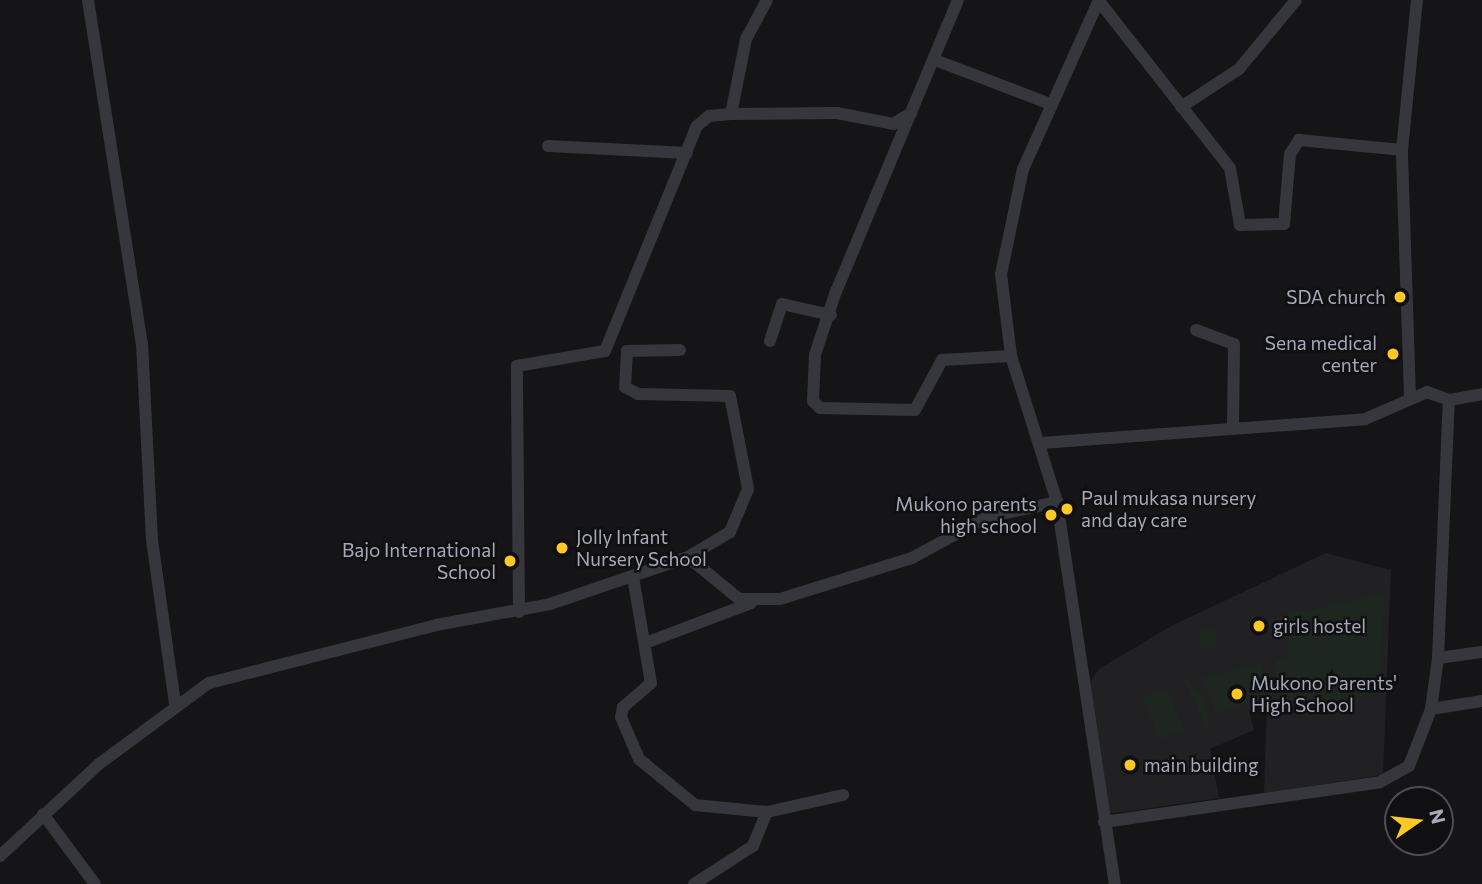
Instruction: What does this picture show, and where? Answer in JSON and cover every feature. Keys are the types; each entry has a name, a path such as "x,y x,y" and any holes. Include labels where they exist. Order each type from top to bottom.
{"street":[{"path":"88,0 142,343 152,540 175,704"},
{"path":"731,114 746,39 767,0"},
{"path":"958,0 831,315 811,376 813,401 820,408 915,410 942,359 1011,356"},
{"path":"1115,884 1057,502 1041,443 1011,356 1002,311 1004,243 1023,169 1099,0 1230,168 1240,225 1284,224 1290,154 1299,140 1402,150"},
{"path":"1181,107 1239,69 1296,0"},
{"path":"1410,397 1402,150 1417,0"},
{"path":"935,60 1050,104"},
{"path":"519,612 517,366 604,351 701,121 731,114 837,113 894,124 911,113"},
{"path":"548,146 687,153"},
{"path":"770,341 782,304 831,315"},
{"path":"1196,330 1234,344 1233,429"},
{"path":"0,856 43,814 175,704 209,683 436,625 519,612 688,557 730,532 748,489 730,396 638,394 625,387 627,351 680,350"},
{"path":"1041,443 1365,419 1410,397 1441,393 1449,400"},
{"path":"1449,400 1482,394"},
{"path":"1104,822 1381,782 1409,766 1432,709 1438,658 1449,400"},
{"path":"648,642 751,603 912,558 987,517 1057,502"},
{"path":"688,557 751,603"},
{"path":"633,576 648,642 651,683 621,711 639,759 695,805 767,812 843,795"},
{"path":"1438,658 1482,652"},
{"path":"1432,709 1482,701"},
{"path":"694,884 753,846 767,812"},
{"path":"43,814 95,884"}],"shaded area":[{"name":"Mukono Parents' High School","path":"1326,553 1391,570 1383,775 1264,793 1267,706 1249,711 1254,730 1210,749 1219,798 1108,814 1090,682 1099,669 1173,625"},
{"path":"1385,594 1378,693 1287,709 1275,705 1276,660 1289,661 1283,615"},
{"path":"1204,629 1212,629 1218,639 1212,649 1204,649 1198,643 1198,635"},
{"path":"1262,663 1270,695 1216,714 1202,678"},
{"path":"1182,675 1201,695 1210,714 1207,729"},
{"path":"1166,688 1184,729 1161,740 1142,699"},
{"path":"1191,759 1197,759 1202,767 1200,773 1191,775 1186,770 1186,764"}],"place":[{"name":"SDA church","path":"1400,297"},
{"name":"Sena medical center","path":"1393,354"},
{"name":"Paul mukasa nursery and day care","path":"1067,509"},
{"name":"Mukono parents high school","path":"1051,515"},
{"name":"Jolly Infant Nursery School","path":"562,548"},
{"name":"Bajo International School","path":"510,561"},
{"name":"girls hostel","path":"1259,626"},
{"name":"Mukono Parents' High School","path":"1237,694"},
{"name":"main building","path":"1130,765"}]}
